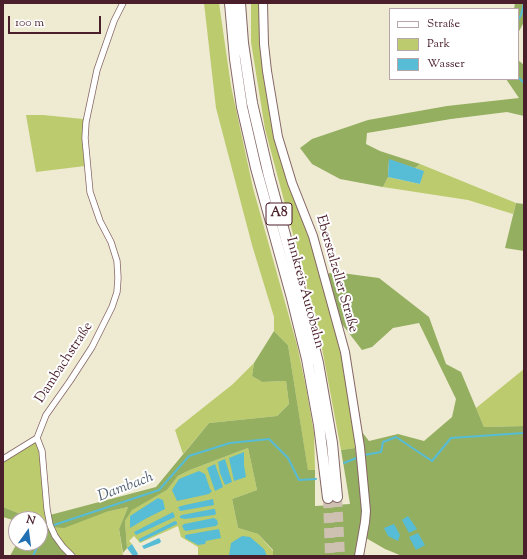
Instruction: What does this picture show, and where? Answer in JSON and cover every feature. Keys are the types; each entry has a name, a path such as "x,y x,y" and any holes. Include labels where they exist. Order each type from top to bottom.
{"highway":[{"name":"Innkreis Autobahn","path":"230,3 234,59 242,107 256,168 292,298 307,359 332,497 332,443 318,363 302,297 267,168 252,103 243,43 240,3"}],"street":[{"name":"Dambachstraße","path":"37,438 46,415 79,369 95,343 112,307 117,292 117,262 111,242 100,220 90,192 85,138 86,122 97,70 112,25 123,3"},
{"name":"Eberstalzeller Straße","path":"263,3 266,71 278,137 292,183 313,236 345,352 360,447 366,511 359,556"},
{"path":"3,459 37,438 42,451 47,509 50,525 55,536 72,556"}],"green space":[{"path":"204,3 219,3 231,86 253,188 297,345 306,387 314,433 315,470 308,471 288,345 274,331 274,317 252,245 216,108"},
{"path":"251,3 260,3 263,72 311,238 338,341 349,390 355,448 341,450 319,332 265,129 251,42"},
{"path":"515,3 524,3 524,22 519,31 519,8 514,8"},
{"path":"519,61 524,65 524,116 507,112 451,119 367,133 366,144 380,151 420,164 415,168 389,160 388,177 383,187 340,179 312,164 300,148 312,139 368,120 447,106 519,98 507,80 519,80"},
{"path":"26,115 83,119 85,166 36,172"},
{"path":"420,164 516,203 513,214 468,200 383,187 388,177 420,184 423,171 415,168"},
{"path":"516,203 524,204 524,251 505,248"},
{"path":"334,272 379,278 429,317 446,364 461,372 484,427 524,426 524,556 402,556 385,549 366,538 369,501 362,432 369,441 398,434 424,441 452,417 456,399 419,323 393,328 372,347 362,350 338,319 327,274"},
{"path":"274,331 288,345 308,470 315,470 315,506 350,504 341,450 355,448 362,486 363,514 356,556 273,556 273,550 258,534 238,528 232,499 257,490 248,448 178,476 167,490 132,510 125,521 127,548 123,553 119,529 128,507 106,512 64,528 53,527 50,515 156,487 209,423 277,416 289,404 286,381 262,382 252,376 254,363"},
{"path":"254,363 252,376 262,382 286,381 289,404 277,416 209,423 183,454 175,430 233,384"},
{"path":"524,369 524,426 484,427 476,408"},
{"path":"41,438 50,515 106,512 128,507 119,529 123,556 68,556 48,528 48,511 13,511 3,507 3,462"},
{"path":"248,448 257,490 232,499 238,528 258,534 273,551 273,556 198,556 198,547 181,537 178,526 140,543 134,536 129,541 132,544 127,548 125,521 131,510 167,490 178,476"},
{"path":"3,507 13,511 8,511 8,519 3,517"},
{"path":"48,527 56,541 68,556 10,556 13,551 48,551"}],"water":[{"path":"389,159 424,171 420,184 388,177"},
{"path":"244,452 246,477 234,481 229,458"},
{"path":"225,459 232,482 225,485 220,473 218,462"},
{"path":"215,464 223,487 215,491 207,468"},
{"path":"199,471 205,474 212,491 209,494 177,501 172,490 179,479"},
{"path":"158,498 163,500 165,509 130,528 130,516"},
{"path":"213,499 214,505 180,511 178,507 185,505"},
{"path":"215,509 216,514 214,515 185,519 180,518 182,515"},
{"path":"173,512 175,517 136,535 134,532"},
{"path":"408,516 417,529 409,533 402,520"},
{"path":"214,518 217,520 218,524 216,526 186,531 182,526 184,524"},
{"path":"175,521 177,524 140,542 139,539"},
{"path":"394,524 400,535 398,541 388,536 384,528"},
{"path":"219,529 221,538 206,541 205,544 198,545 185,538 185,535"},
{"path":"418,533 425,545 416,550 409,537"},
{"path":"242,536 250,537 264,549 267,556 229,556 231,543"},
{"path":"159,538 161,541 160,543 144,549 142,546"},
{"path":"132,544 138,554 136,556 133,556 127,548"}],"waterway":[{"path":"519,18 524,3"},
{"path":"519,78 524,83"},
{"name":"Dambach","path":"364,455 381,452 383,442 396,437 432,461 451,438 524,433"},
{"name":"Dambach","path":"54,525 159,490 189,456 230,443 269,439 288,458 299,480 316,479"},
{"name":"Dambach","path":"344,463 359,457"},
{"name":"Dambach","path":"33,556 35,551"}],"tunnel":[{"path":"337,497 340,556"},
{"path":"328,498 330,556"}]}
